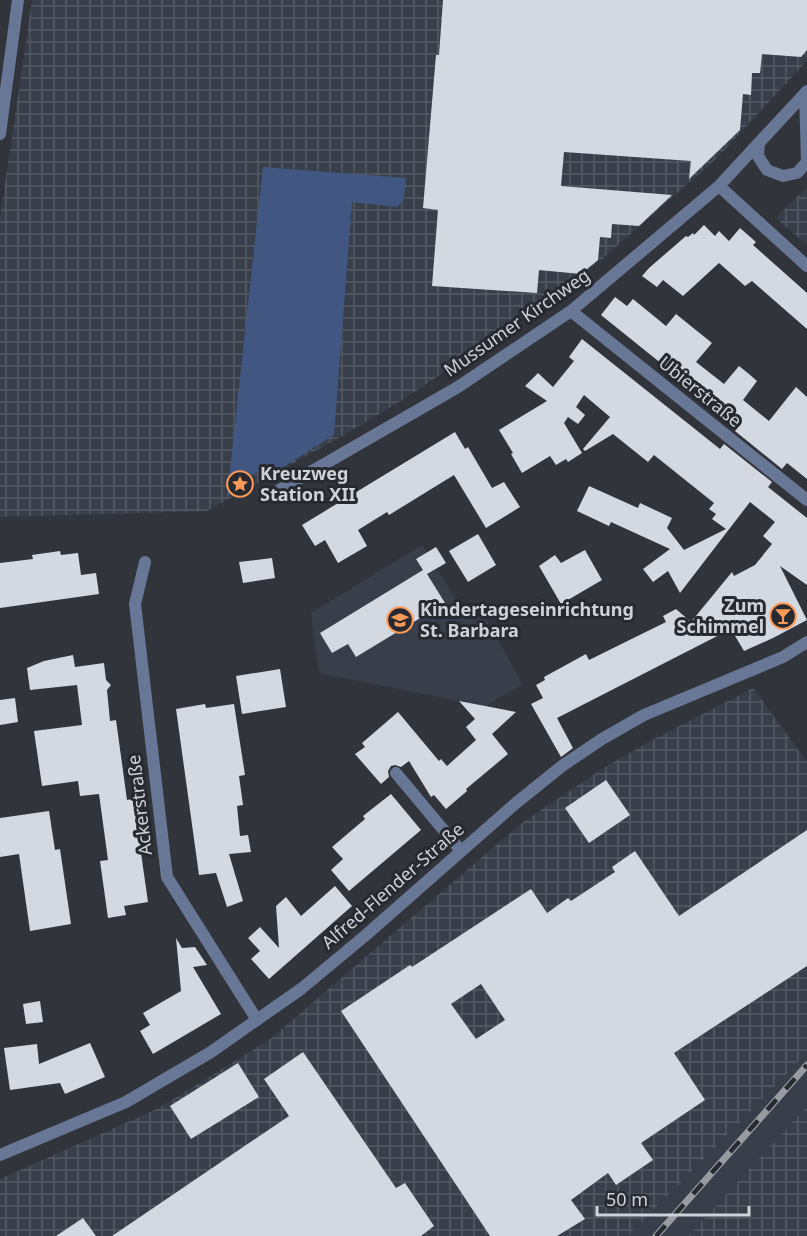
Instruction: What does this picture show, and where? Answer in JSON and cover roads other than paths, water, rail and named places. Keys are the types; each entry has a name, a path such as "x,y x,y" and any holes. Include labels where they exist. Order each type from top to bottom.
{"street":[{"path":"0,134 18,0"},
{"path":"759,143 758,156 767,170 783,176 797,172 807,162 806,92"},
{"name":"Mussumer Kirchweg","path":"269,496 458,387 571,311 719,186 806,92"},
{"path":"719,186 807,266"},
{"name":"Ubierstraße","path":"571,311 807,500"},
{"name":"Ackerstraße","path":"145,562 135,604 167,877 257,1020"},
{"name":"Alfred-Flender-Straße","path":"0,1155 126,1102 211,1052 317,975 516,803 562,766 602,739 644,715 783,657 807,642"},
{"path":"396,772 461,851"}],"railway":[{"path":"656,1236 807,1065"}],"place":[{"name":"Kreuzweg Station XII","path":"240,484"},
{"name":"Zum Schimmel","path":"783,616"},
{"name":"Kindertageseinrichtung St. Barbara","path":"400,620"}]}
